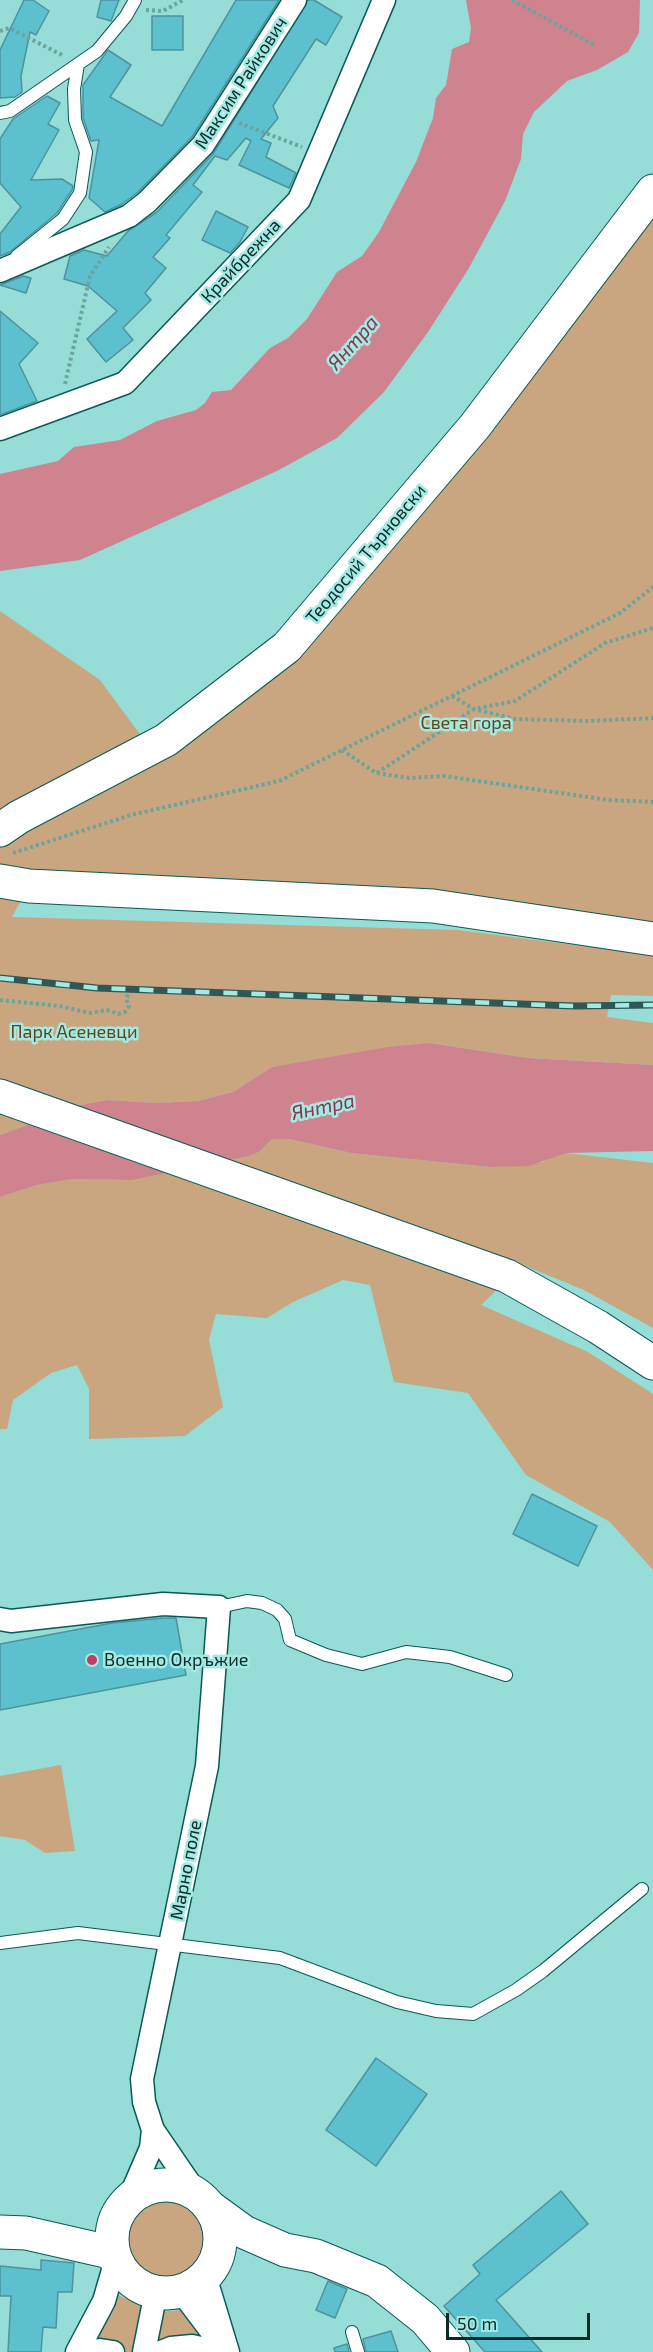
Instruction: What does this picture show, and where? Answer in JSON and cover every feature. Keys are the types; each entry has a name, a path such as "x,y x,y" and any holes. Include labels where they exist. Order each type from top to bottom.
{"street":[{"name":"Максим Райкович","path":"0,271 129,216 147,202 203,145 295,0"},
{"name":"Крайбрежна","path":"0,429 59,410 125,383 298,200 384,0"},
{"name":"Теодосий Търновски","path":"2,865 19,817 166,740 287,647 475,426 653,191"},
{"path":"2,865 29,886 433,906 653,939"},
{"path":"0,1096 507,1276 598,1327 653,1363"},
{"path":"0,1619 11,1621 163,1604 219,1607"},
{"name":"Марно поле","path":"204,2201 153,2130 144,2102 142,2079 207,1766 219,1607"},
{"path":"77,2352 112,2281 115,2256 112,2237 114,2222 151,2148 153,2130"},
{"path":"13,2233 82,2223 125,2204 141,2189 165,2184 181,2186 244,2232 285,2250 315,2256 377,2282 425,2319 453,2352"},
{"path":"144,2352 220,2236 204,2201"},
{"path":"13,2233 115,2256 132,2281 189,2281 259,2253 285,2250"},
{"path":"189,2281 227,2352"},
{"path":"161,2352 171,2348 192,2346 218,2352"},
{"path":"88,2352 100,2350 113,2352"}],"lane":[{"path":"0,113 10,111 97,51 132,5"},
{"path":"0,271 63,219 80,193 86,152 75,120 74,89 78,64"},
{"path":"219,1607 247,1601 262,1603 278,1610 285,1619 290,1640 326,1655 362,1664 406,1652 450,1657 506,1675"},
{"path":"0,1943 78,1933 280,1958 397,2002 436,2011 473,2014 516,1990 543,1971 642,1890"},
{"path":"352,2332 358,2352"}],"path":[{"path":"132,5 163,11 183,0"},
{"path":"512,0 596,46"},
{"path":"0,31 9,27 78,64"},
{"path":"222,116 317,152"},
{"path":"59,410 90,276 129,216"},
{"path":"2,865 131,815 279,782 620,613 653,586"},
{"path":"376,773 474,709 515,701 606,643 653,628"},
{"path":"451,695 474,709 514,719 588,721 653,718"},
{"path":"342,750 376,773 409,778 444,776 608,800 653,802"},
{"path":"0,1000 59,1006 90,1013 107,1010 118,1014 125,1012 129,1006 126,999 130,990"}],"green space":[{"name":"Света гора","path":"653,191 653,939 29,886 12,917 458,930 653,955 653,996 611,995 607,1017 653,1023 653,1065 528,1058 429,1043 272,1067 233,1092 198,1101 156,1103 108,1100 80,1105 0,1135 0,611 100,680 150,748 287,647"},
{"path":"272,1139 289,1139 351,1153 490,1167 543,1162 553,1156 566,1153 653,1163 653,1328 584,1290 523,1265 481,1305 588,1352 653,1394 653,1570 610,1522 526,1475 468,1393 394,1382 370,1285 343,1280 293,1302 267,1318 216,1314 209,1340 223,1407 185,1436 89,1439 89,1389 77,1365 51,1373 13,1400 7,1429 0,1429 0,1197 37,1185 73,1179 133,1180 249,1156 259,1152"},
{"path":"61,1765 75,1851 45,1853 25,1840 0,1836 0,1776"},
{"path":"166,2197 182,2201 196,2210 205,2224 209,2240 205,2256 196,2270 182,2279 166,2283 150,2279 136,2270 127,2256 123,2240 127,2224 136,2210 150,2201"},
{"path":"120,2296 145,2307 138,2352 125,2352 116,2346 96,2340 116,2297"},
{"path":"182,2310 193,2317 203,2339 153,2352 160,2312"}],"water":[{"name":"Янтра","path":"466,0 640,0 639,33 628,52 597,70 567,81 534,112 523,134 521,159 505,201 469,268 428,332 384,392 337,438 279,470 80,560 0,571 0,474 58,461 74,447 120,440 157,421 196,410 205,403 212,392 231,390 270,348 288,338 307,319 337,272 362,256 379,232 416,162 433,118 436,98 446,85 452,49 469,42 471,28"},
{"name":"Янтра","path":"429,1043 528,1058 653,1065 653,1151 566,1153 529,1166 490,1167 351,1153 289,1139 272,1139 259,1152 249,1156 133,1180 73,1179 37,1185 0,1197 0,1135 80,1105 108,1100 156,1103 198,1101 233,1092 272,1067 388,1047"}],"building":[{"path":"24,0 33,0 49,11 36,35 30,32 21,76 22,92 15,97 0,98 0,50"},
{"path":"101,0 119,0 111,21 97,17"},
{"path":"236,0 279,0 192,137 138,192 122,204 105,212 89,198 99,140 91,141 83,118 83,85 108,50 131,65 110,97 162,126"},
{"path":"308,0 314,0 342,17 326,45 316,39 273,106 278,118 261,139 271,143 266,157 296,173 289,188 239,165 251,141 246,138 227,160 215,156 193,185 202,192 166,235 170,238 153,257 166,268 145,293 151,300 123,328 133,340 106,362 87,339 117,311 88,286 64,279 70,256 84,250 107,256 128,231 157,212 213,154"},
{"path":"152,16 183,16 183,50 152,50"},
{"path":"47,96 60,103 48,124 59,130 31,180 62,179 73,186 72,190 57,213 10,252 0,256 0,234 21,207 0,183 0,139 13,119"},
{"path":"216,211 248,227 240,242 230,253 202,240"},
{"path":"23,276 31,278 26,293 0,285"},
{"path":"0,311 38,343 19,364 37,401 0,415"},
{"path":"532,1494 597,1526 578,1566 513,1534"},
{"name":"Военно Окръжие","path":"176,1618 186,1675 0,1710 0,1644 112,1623"},
{"path":"376,2058 427,2094 376,2166 326,2130"},
{"path":"561,2191 588,2224 496,2300 542,2352 485,2352 444,2306 480,2274 473,2265"},
{"path":"41,2260 74,2263 72,2292 58,2292 56,2328 43,2327 41,2352 8,2352 11,2296 0,2296 0,2266 41,2270"},
{"path":"328,2281 347,2289 335,2318 316,2310"},
{"path":"391,2331 398,2352 366,2352 363,2339"},
{"path":"347,2344 349,2352 335,2352 334,2348"}],"railway":[{"path":"0,978 97,988 574,1006 653,1005"}],"place":[{"name":"Военно Окръжие","path":"92,1660"}],"park label":[{"name":"Парк Асеневци","path":"74,1032"}]}
